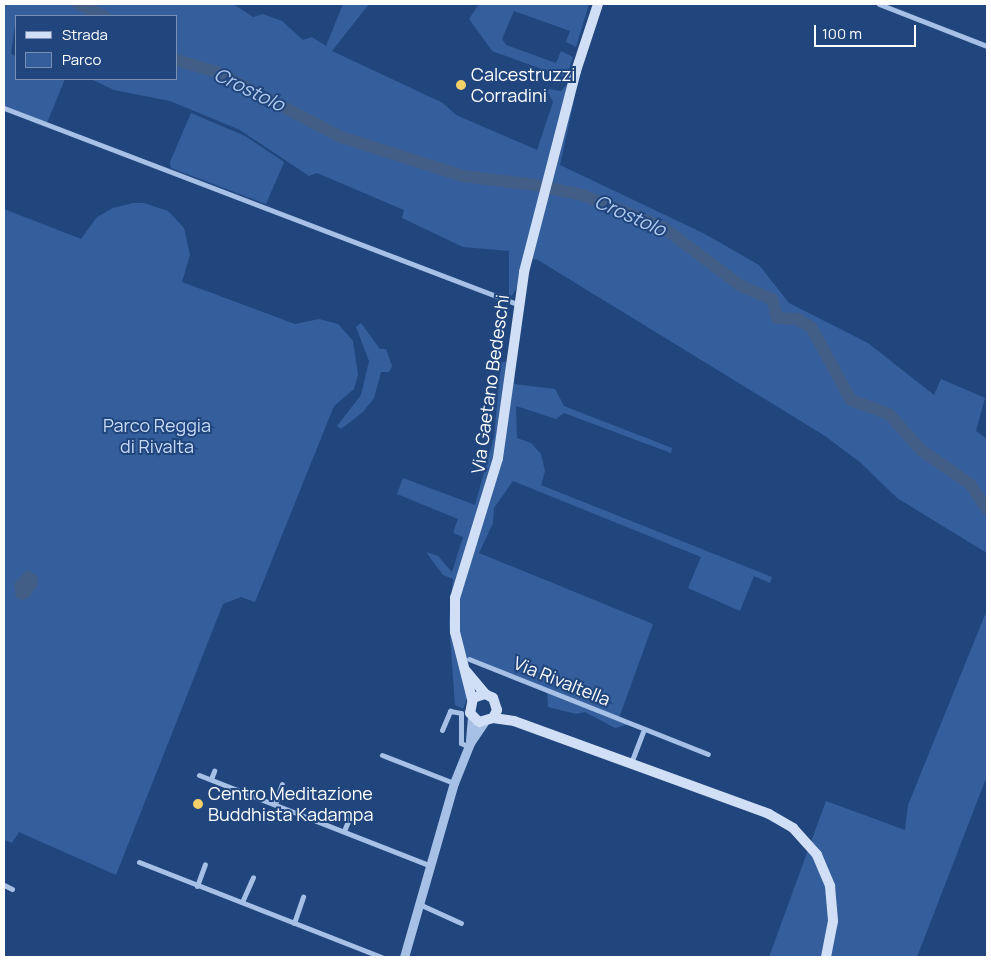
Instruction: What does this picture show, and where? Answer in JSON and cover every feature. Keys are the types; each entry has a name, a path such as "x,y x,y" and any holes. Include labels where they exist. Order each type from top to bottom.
{"main road":[{"name":"Via Gaetano Bedeschi","path":"472,699 466,664 455,632 455,598 498,458 517,304 535,226 551,161 598,4"},
{"name":"Via Gaetano Bedeschi","path":"466,664 485,694"},
{"path":"514,721 497,706 493,698 485,694 472,699 469,709 472,717 514,721 769,814 801,834 822,864 830,886 833,921 826,957"},
{"path":"488,720 497,706"}],"street":[{"path":"879,4 987,46"},
{"path":"4,108 517,304"},
{"name":"Via Rivaltella","path":"466,664 708,754"},
{"path":"442,730 450,711 461,713 460,743 469,745"},
{"path":"404,957 454,783 469,745 472,717"},
{"path":"469,745 488,720"},
{"path":"631,763 644,729"},
{"path":"382,755 454,783"},
{"path":"212,779 214,771"},
{"path":"199,775 429,865"},
{"path":"275,804 282,784"},
{"path":"344,832 351,814"},
{"path":"139,862 382,957"},
{"path":"197,886 205,864"},
{"path":"242,902 253,877"},
{"path":"4,885 12,889"},
{"path":"294,923 303,897"},
{"path":"419,904 461,923"}],"green space":[{"path":"4,4 233,4 253,17 263,14 282,21 303,40 312,37 326,46 343,4 369,4 332,51 443,103 456,115 537,150 553,102 548,92 549,89 561,91 574,77 575,96 560,165 703,233 759,265 789,303 868,343 934,395 941,379 985,398 976,431 987,439 987,553 897,498 861,463 825,436 538,260 523,257 517,287 509,301 509,251 463,247 402,218 404,210 317,173 309,176 240,130 170,101 114,90 93,80 178,80 178,15 15,15 11,54 15,56 15,80 65,80 47,123 4,108"},
{"path":"479,4 589,4 576,47 566,42 570,31 514,11 502,39 506,45 556,63 561,51 573,57 566,78 492,51 469,19"},
{"path":"191,113 245,136 284,162 266,204 171,168 170,162"},
{"name":"Parco Reggia di Rivalta","path":"133,203 144,203 168,211 184,228 190,255 182,282 295,324 319,319 338,324 353,341 358,375 354,389 334,406 255,602 241,597 223,604 116,875 19,832 12,843 4,840 4,209 81,239 97,217 113,208"},
{"path":"361,323 380,349 386,349 392,366 389,372 381,372 374,398 363,412 341,429 337,426 361,395 369,361 356,327"},
{"path":"501,362 516,362 514,384 555,389 564,406 672,448 671,453 564,413 556,419 516,406 517,438 531,443 541,454 545,471 541,485 772,577 770,583 754,576 740,611 688,588 701,557 513,481 494,508 493,523 479,553 653,624 619,718 630,724 615,728 585,712 576,714 548,707 547,690 468,660 471,687 463,709 455,705 449,622 453,579 443,575 426,552 438,556 452,572 463,537 453,533 458,519 397,494 403,478 475,505 494,437"},
{"path":"987,610 987,776 917,957 769,957 826,801 905,830 908,805"}],"shaded area":[{"path":"27,570 37,576 38,584 29,597 22,600 16,598 14,584"}],"waterway":[{"name":"Crostolo","path":"78,4 102,15"},
{"name":"Crostolo","path":"178,61 217,72 341,137 463,176 535,185 583,195 664,228 741,286 772,299 777,318 797,319 811,327 851,400 889,414 921,450 970,484 987,509"}],"place":[{"name":"Calcestruzzi Corradini","path":"461,85"},
{"name":"Centro Meditazione Buddhista Kadampa","path":"198,804"}]}
